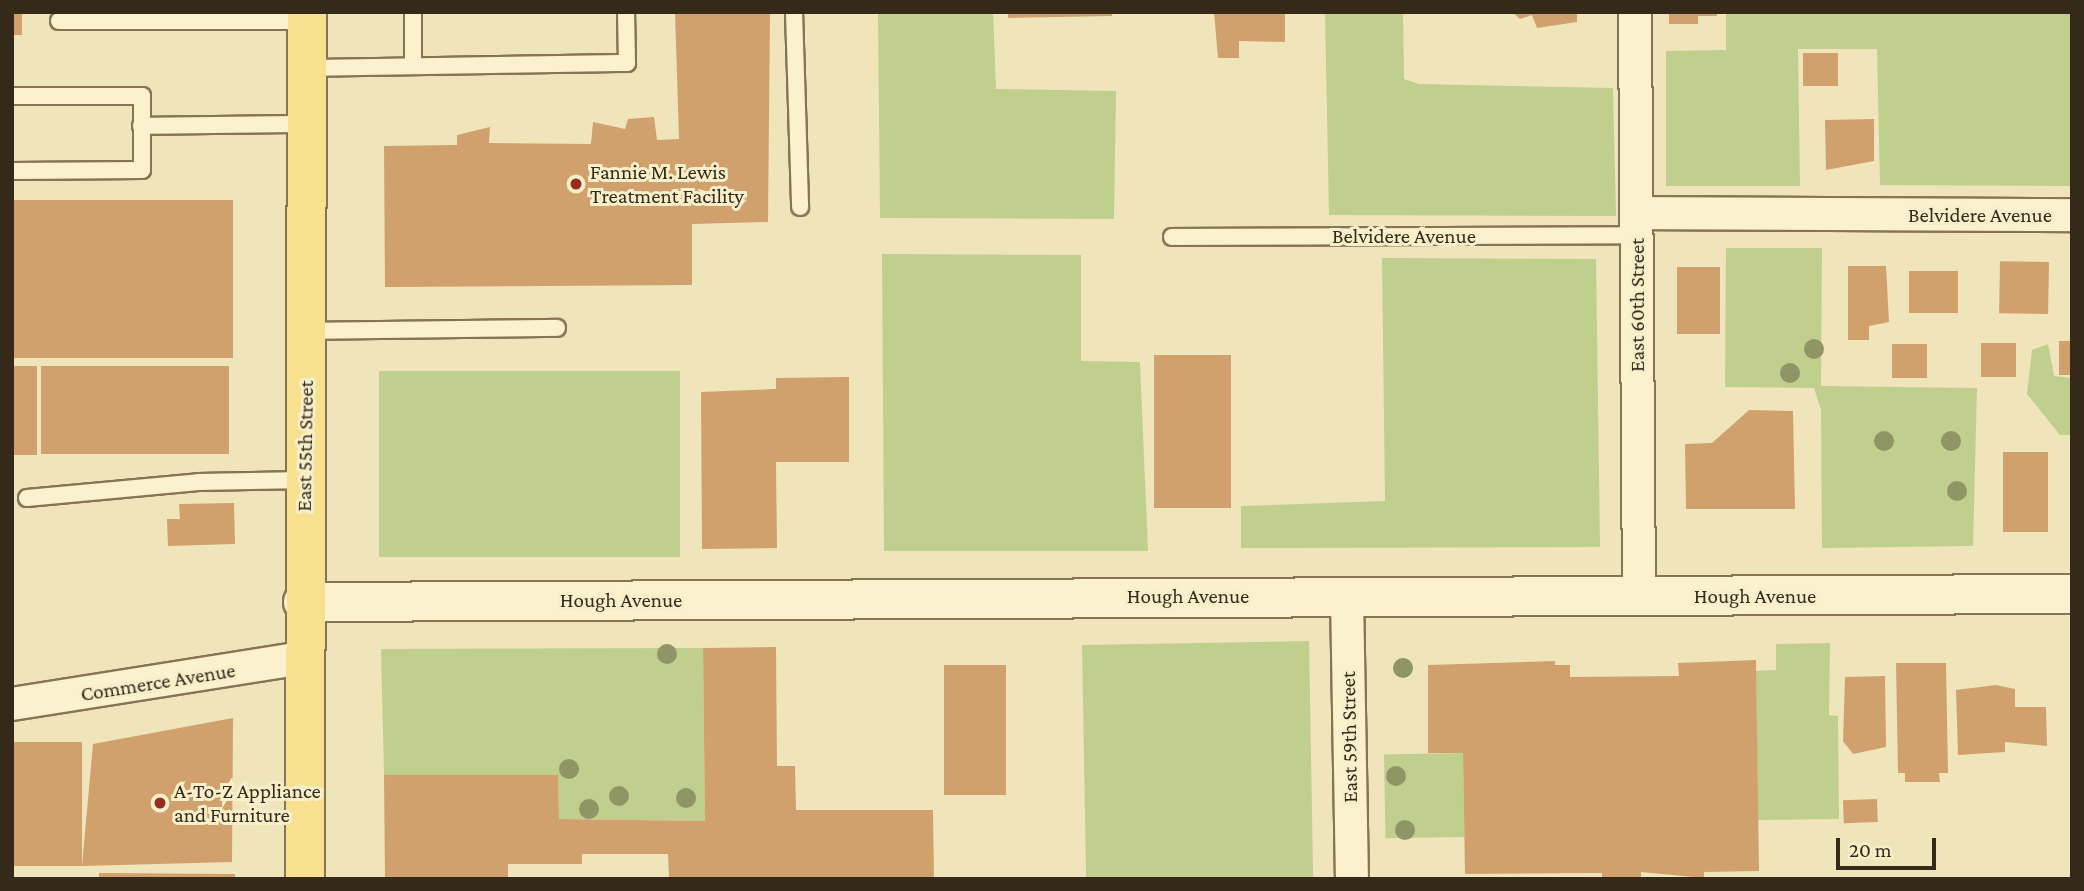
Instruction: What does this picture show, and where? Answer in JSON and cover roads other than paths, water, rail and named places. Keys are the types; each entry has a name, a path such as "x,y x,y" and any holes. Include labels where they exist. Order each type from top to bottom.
{"main road":[{"name":"East 55th Street","path":"305,879 303,602 307,17"}],"street":[{"name":"East 60th Street","path":"1635,12 1639,597"},
{"name":"Belvidere Avenue","path":"1637,224 2072,215"},
{"name":"Hough Avenue","path":"303,602 1347,595 1639,597 2072,594"},
{"name":"East 59th Street","path":"1347,595 1352,879"},
{"name":"Commerce Avenue","path":"12,704 303,659"}],"lane":[{"path":"412,12 413,66"},
{"path":"307,68 627,63 626,12"},
{"path":"794,12 800,207"},
{"path":"59,21 307,17"},
{"path":"12,96 142,96 142,170 12,170"},
{"path":"141,126 307,124"},
{"name":"Belvidere Avenue","path":"1172,236 1637,224"},
{"path":"306,331 557,328"},
{"path":"27,498 198,482 304,480"}],"place":[{"name":"Fannie M. Lewis Treatment Facility","path":"576,184"},
{"name":"A-To-Z Appliance and Furniture","path":"160,803"}]}
